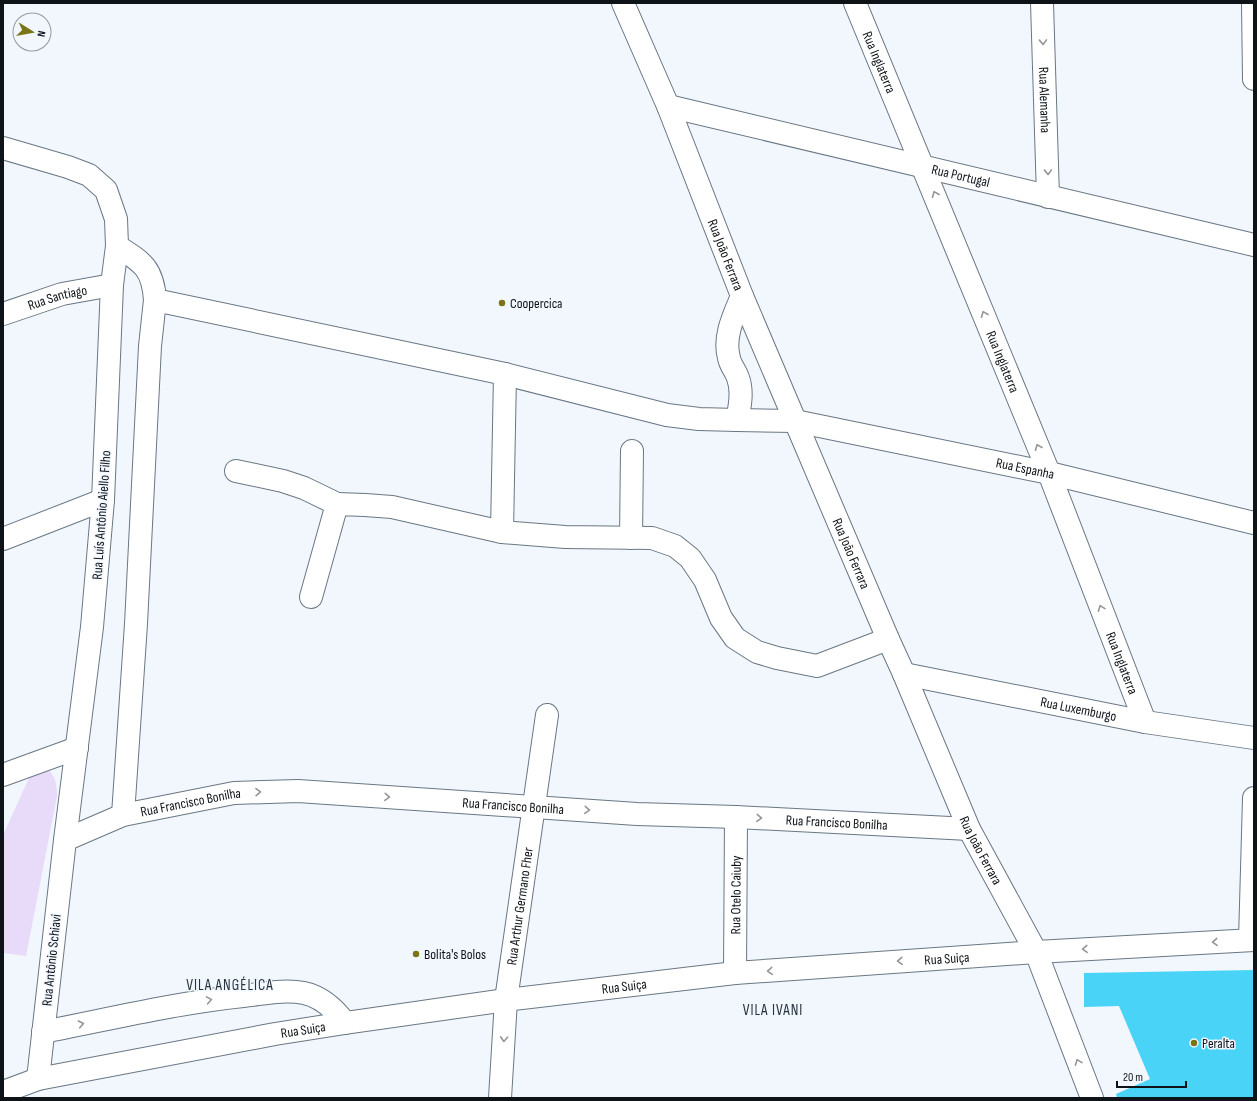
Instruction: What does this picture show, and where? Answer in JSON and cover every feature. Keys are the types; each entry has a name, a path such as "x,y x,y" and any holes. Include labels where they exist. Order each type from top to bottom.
{"street":[{"name":"Rua João Ferrara","path":"623,3 668,106 742,296 969,829 1036,952 1092,1098"},
{"name":"Rua Inglaterra","path":"855,3 924,167 1049,473 1145,722"},
{"name":"Rua Alemanha","path":"1042,3 1048,197"},
{"path":"1253,3 1254,79"},
{"name":"Rua Portugal","path":"668,106 1254,246"},
{"name":"Rua Luís Antônio Aiello Filho","path":"3,148 68,167 89,175 106,190 116,219 117,246 112,285 103,500 92,627 65,840"},
{"path":"117,246 135,257 146,267 151,276 155,300 150,346 136,624 123,815"},
{"name":"Rua Santiago","path":"3,314 62,294 112,285"},
{"path":"737,420 741,397 739,378 728,358 728,344 730,324 742,296"},
{"name":"Rua Espanha","path":"155,300 505,374 667,415 699,419 795,420 1049,473 1254,523"},
{"path":"502,532 505,374"},
{"path":"631,538 632,451"},
{"path":"236,471 290,483 337,504 392,507 502,532 565,537 652,538 675,546 690,558 705,580 720,618 735,638 757,652 777,658 818,666 888,639"},
{"path":"3,539 103,500"},
{"path":"311,597 337,504"},
{"name":"Rua Luxemburgo","path":"904,674 1145,722 1254,738"},
{"name":"Rua Arthur Germano Fher","path":"500,1098 506,1000 547,715"},
{"path":"3,774 77,748"},
{"name":"Rua Francisco Bonilha","path":"65,840 123,815 234,793 298,791 637,814 736,817 969,829"},
{"path":"1252,940 1254,798"},
{"name":"Rua Otelo Caiuby","path":"735,973 736,817"},
{"name":"Rua Antônio Schiavi","path":"38,1079 65,840"},
{"name":"Rua Suiça","path":"3,1092 38,1079 275,1034 345,1022 506,1000 735,973 1036,952 1252,940"},
{"path":"43,1032 149,1010 219,998 280,992 303,993 321,999 336,1010 345,1022"}],"shaded area":[{"path":"34,767 46,767 49,770 55,780 57,796 26,956 3,953 3,835"}],"building":[{"name":"Peralta","path":"1254,970 1254,1098 1117,1098 1116,1094 1150,1079 1119,1006 1084,1007 1084,973"}],"place":[{"name":"Coopercica","path":"502,303"},
{"name":"Bolita's Bolos","path":"416,954"},
{"name":"Peralta","path":"1194,1043"}],"district":[{"name":"VILA ANGÉLICA","path":"230,985"},
{"name":"VILA IVANI","path":"773,1010"}]}
